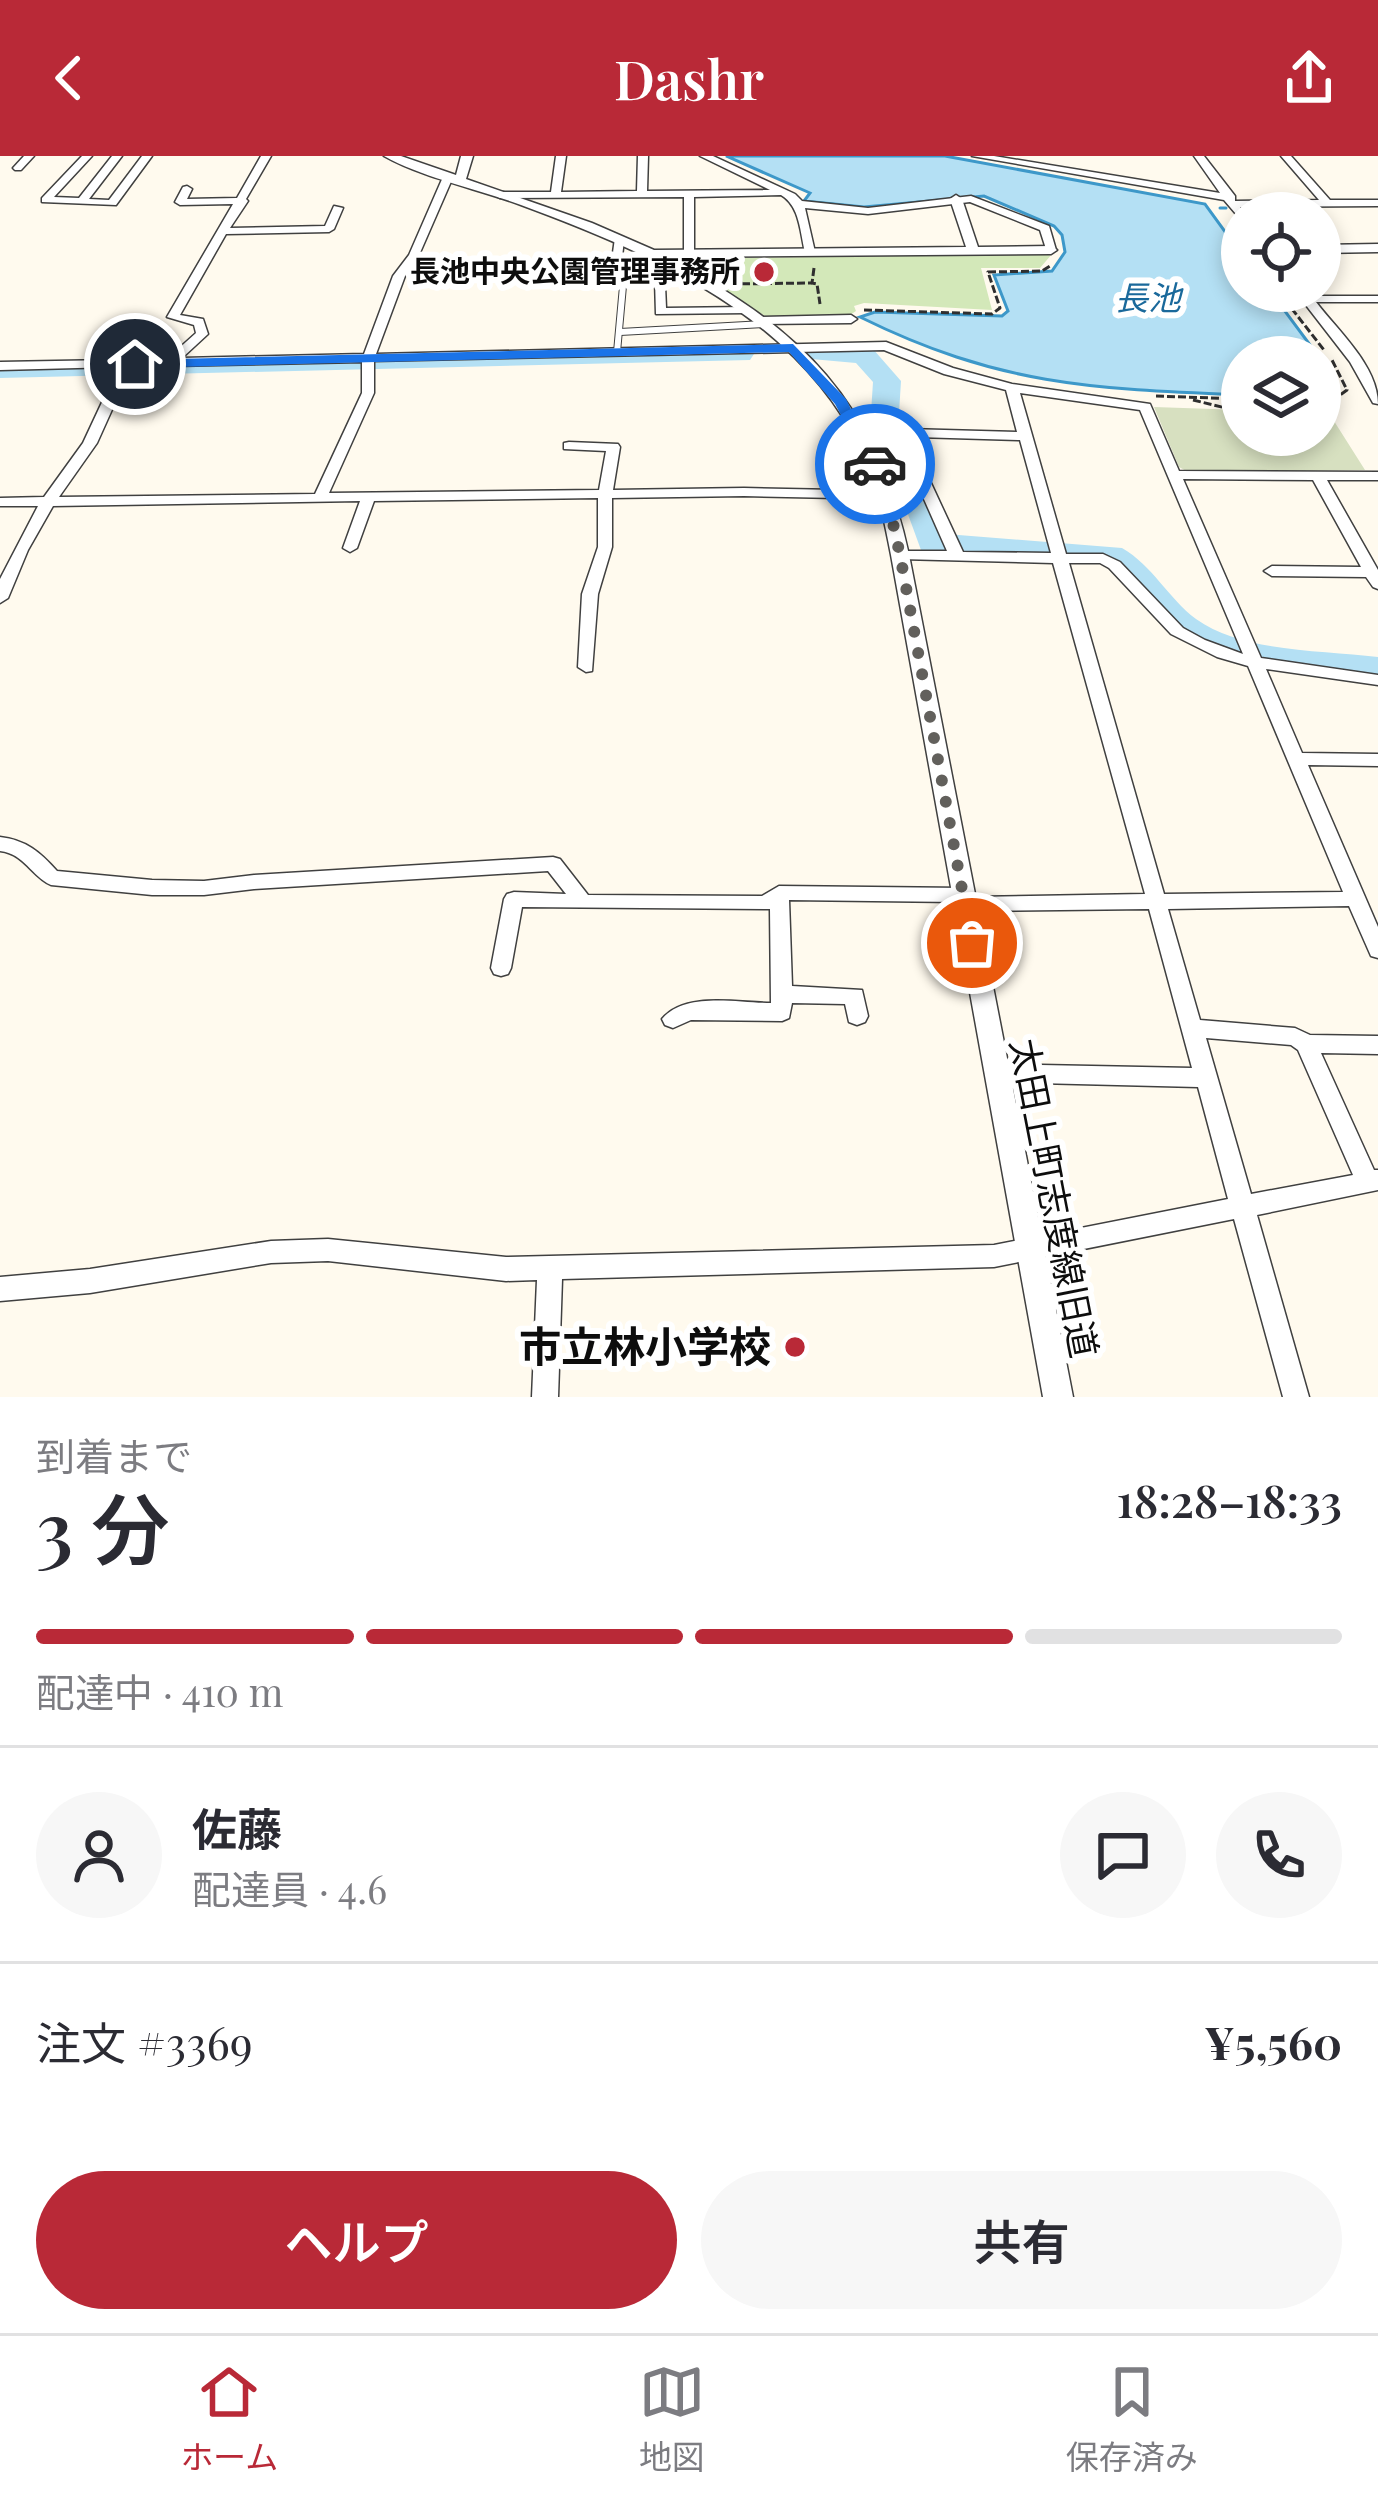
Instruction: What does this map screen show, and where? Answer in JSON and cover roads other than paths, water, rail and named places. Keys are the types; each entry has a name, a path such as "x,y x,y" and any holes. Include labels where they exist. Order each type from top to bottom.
{"street":[{"path":"18,168 29,156"},
{"path":"86,156 46,200 112,202 147,156"},
{"path":"82,201 117,156"},
{"path":"0,598 47,502 84,454 109,401 163,367 202,334 199,322 173,317 266,156"},
{"name":"太田上町志度線旧道","path":"389,156 701,275 793,348 841,402 862,436 887,495 900,555 1058,1397"},
{"path":"321,495 368,393 368,361 399,276 467,156"},
{"path":"555,195 561,156"},
{"path":"642,194 643,156"},
{"path":"651,253 1055,252 1045,228 980,201 956,199 868,211 799,204 705,156"},
{"path":"977,156 1033,160 1221,199"},
{"path":"1199,156 1225,192"},
{"path":"1286,156 1318,192"},
{"path":"187,189 174,202 243,201"},
{"path":"500,195 784,193"},
{"path":"689,194 689,253"},
{"path":"956,199 973,250"},
{"path":"1341,204 1378,203"},
{"path":"799,204 812,256"},
{"path":"225,231 328,229 338,208"},
{"path":"589,264 617,263 619,240"},
{"path":"1341,249 1378,248"},
{"path":"643,282 701,275"},
{"path":"659,282 661,315 851,319"},
{"path":"1341,297 1378,299"},
{"path":"1318,312 1356,361 1378,400"},
{"path":"0,366 163,367 886,346 926,364 1012,389 1145,407 1378,950"},
{"path":"1012,389 1296,1397"},
{"path":"954,550 908,434 1023,436"},
{"path":"569,446 613,447 605,495 605,547 590,595 586,667"},
{"path":"1174,475 1378,476"},
{"path":"1318,476 1375,578"},
{"path":"0,502 321,495 887,495"},
{"path":"350,548 369,496"},
{"path":"900,555 954,550 1056,553 1112,562 1182,635 1378,680"},
{"path":"1272,571 1375,578"},
{"path":"1297,759 1378,760"},
{"path":"0,844 32,854 51,878 134,886 222,889 254,882 553,864 583,902"},
{"path":"501,968 514,899 766,903 779,892 964,900 1356,899"},
{"path":"673,1019 688,1011 782,1012 779,892"},
{"path":"782,994 855,995 857,1016"},
{"path":"0,1289 90,1281 272,1252 374,1253 463,1265 550,1268 1028,1252 1373,1182 1306,1044 1295,1037 1190,1028"},
{"path":"1306,1044 1378,1045"},
{"path":"996,1073 1204,1078"},
{"path":"545,1397 550,1268"}],"lane":[{"path":"617,263 626,264 617,352"},
{"path":"620,332 758,318"}],"water":[{"name":"長池","path":"726,156 945,156 1205,204 1221,226 1221,312 1286,312 1303,336 1221,336 1221,394 1091,386 1001,370 910,340 860,317 875,312 1002,316 1008,311 994,275 1052,271 1065,252 1062,235 1054,226 984,196 864,207 804,201 810,193"}],"waterway":[{"path":"809,352 864,355 887,381 885,413 923,506 932,543 1111,555 1134,571 1181,624 1210,640 1256,652 1378,668"},
{"path":"0,370 741,354"}],"place":[{"name":"長池中央公園管理事務所","path":"764,272"},
{"name":"市立林小学校","path":"795,1347"}]}
